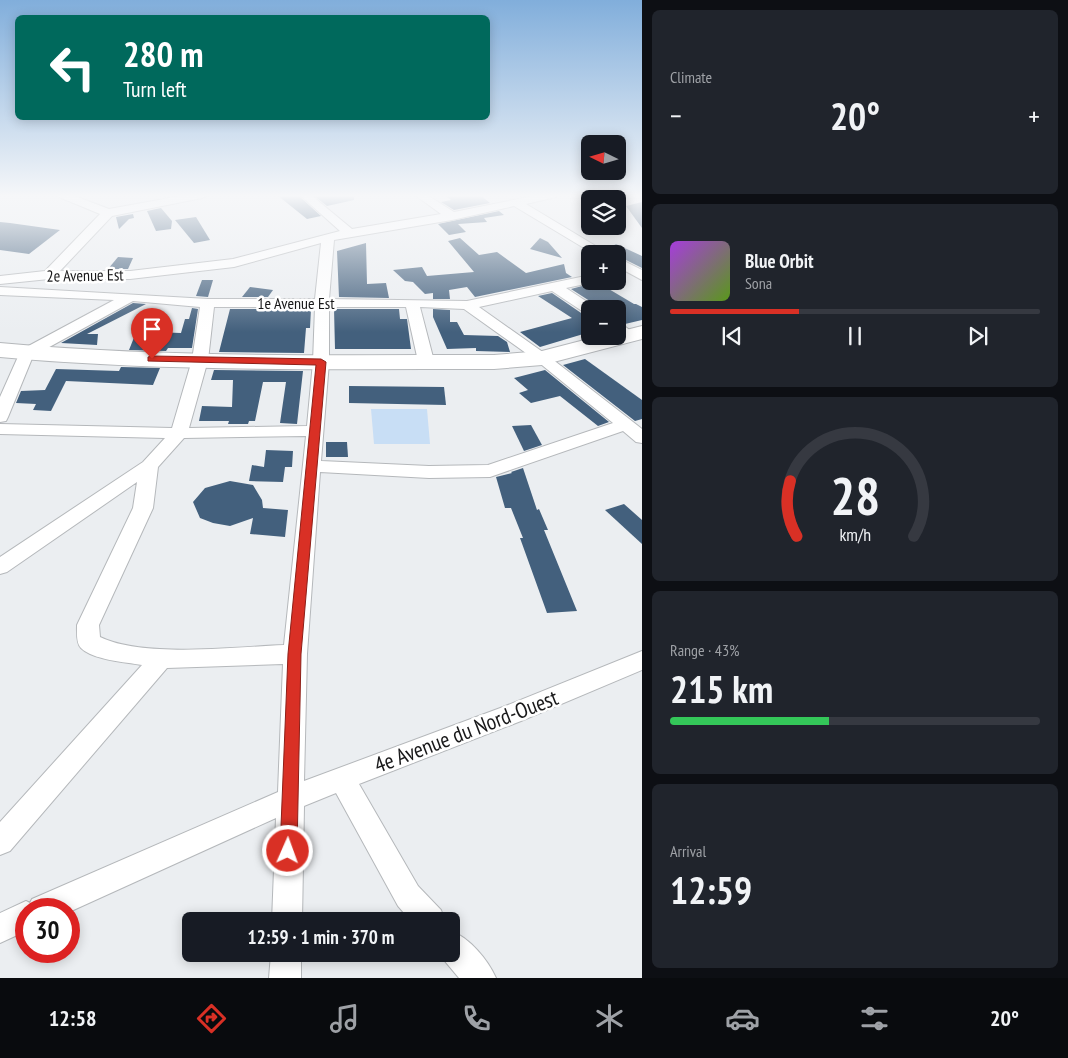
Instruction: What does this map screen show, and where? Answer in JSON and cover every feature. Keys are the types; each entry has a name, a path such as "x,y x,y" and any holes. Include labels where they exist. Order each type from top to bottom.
{"highway":[{"path":"0,350 26,353 200,360 494,362 542,358 629,331"}],"street":[{"path":"49,275 82,241"},
{"name":"2e Avenue Est","path":"0,280 49,275 130,275 234,263 315,241"},
{"path":"287,912 294,654 321,362 322,303 328,241"},
{"name":"1e Avenue Est","path":"0,291 208,303 412,303 468,305 581,281"},
{"path":"553,286 581,304"},
{"path":"0,417 26,353 130,297"},
{"path":"0,566 149,466 179,433 200,360 208,303"},
{"path":"412,303 426,361"},
{"path":"468,305 542,358 642,438"},
{"path":"311,466 390,471 490,471 624,425"},
{"path":"0,428 179,433 314,431"},
{"path":"149,466 143,508 88,625 89,642 105,650 161,659 294,654"},
{"path":"0,842 161,659"},
{"name":"4e Avenue du Nord-Ouest","path":"67,898 290,799 512,714 642,660"},
{"path":"342,779 408,896 422,912"},
{"path":"0,928 15,921"},
{"path":"460,956 480,978"},
{"path":"285,978 286,962"}],"shaded area":[{"path":"371,409 427,409 430,444 374,444"}],"building":[{"path":"0,241 46,241 29,254 0,250"},
{"path":"192,241 207,241 194,243"},
{"path":"448,241 463,241 479,255 497,252 526,273 564,264 566,273 572,277 475,297 467,287 449,290 450,299 433,299 433,293 425,294 413,282 405,281 393,270 422,267 427,276 474,272"},
{"path":"538,241 545,241 562,258 530,249"},
{"path":"366,243 367,284 386,283 389,298 339,297 337,251"},
{"path":"626,249 642,256 642,268 626,260"},
{"path":"118,257 133,258 128,269 108,269"},
{"path":"202,280 213,280 208,297 196,296"},
{"path":"581,286 581,290 610,290 642,307 642,320 626,324 626,300 588,300 571,289"},
{"path":"250,287 273,290 268,297 242,297"},
{"path":"552,293 581,313 581,335 540,347 520,332 572,318 538,296"},
{"path":"133,303 146,304 87,334 98,334 97,345 61,343"},
{"path":"192,308 198,309 192,348 168,348 166,351 129,350 135,335 153,336 154,332 181,333 185,319 189,319"},
{"path":"230,309 311,309 310,328 306,328 304,353 219,352"},
{"path":"334,309 399,309 400,319 407,319 411,349 335,349"},
{"path":"433,309 450,310 450,322 457,322 464,335 498,336 507,342 510,352 476,351 476,348 447,349 433,317"},
{"path":"585,359 642,400 642,419 635,421 563,365"},
{"path":"121,367 160,368 153,385 66,381 51,411 33,410 36,404 16,403 21,391 45,390 56,369 119,371"},
{"path":"214,370 303,371 297,424 280,423 286,382 263,382 255,421 249,421 248,424 228,424 229,421 199,421 202,406 232,407 233,380 211,380"},
{"path":"545,370 609,422 598,426 560,396 531,403 519,393 528,390 514,378"},
{"path":"349,386 444,387 446,405 349,403"},
{"path":"531,425 542,445 524,451 512,426"},
{"path":"326,442 347,442 348,457 326,457"},
{"path":"266,450 293,451 292,467 285,467 283,482 249,481 252,465 264,467"},
{"path":"523,468 537,510 539,509 548,530 544,530 577,611 547,613 520,538 523,538 511,508 505,508 496,477"},
{"path":"230,481 253,485 262,500 263,508 288,510 285,537 250,534 253,518 230,526 200,518 193,502 205,488"},
{"path":"624,504 642,520 642,544 605,510"}],"route":[{"path":"152,359 321,362 294,654 288,851"}]}
